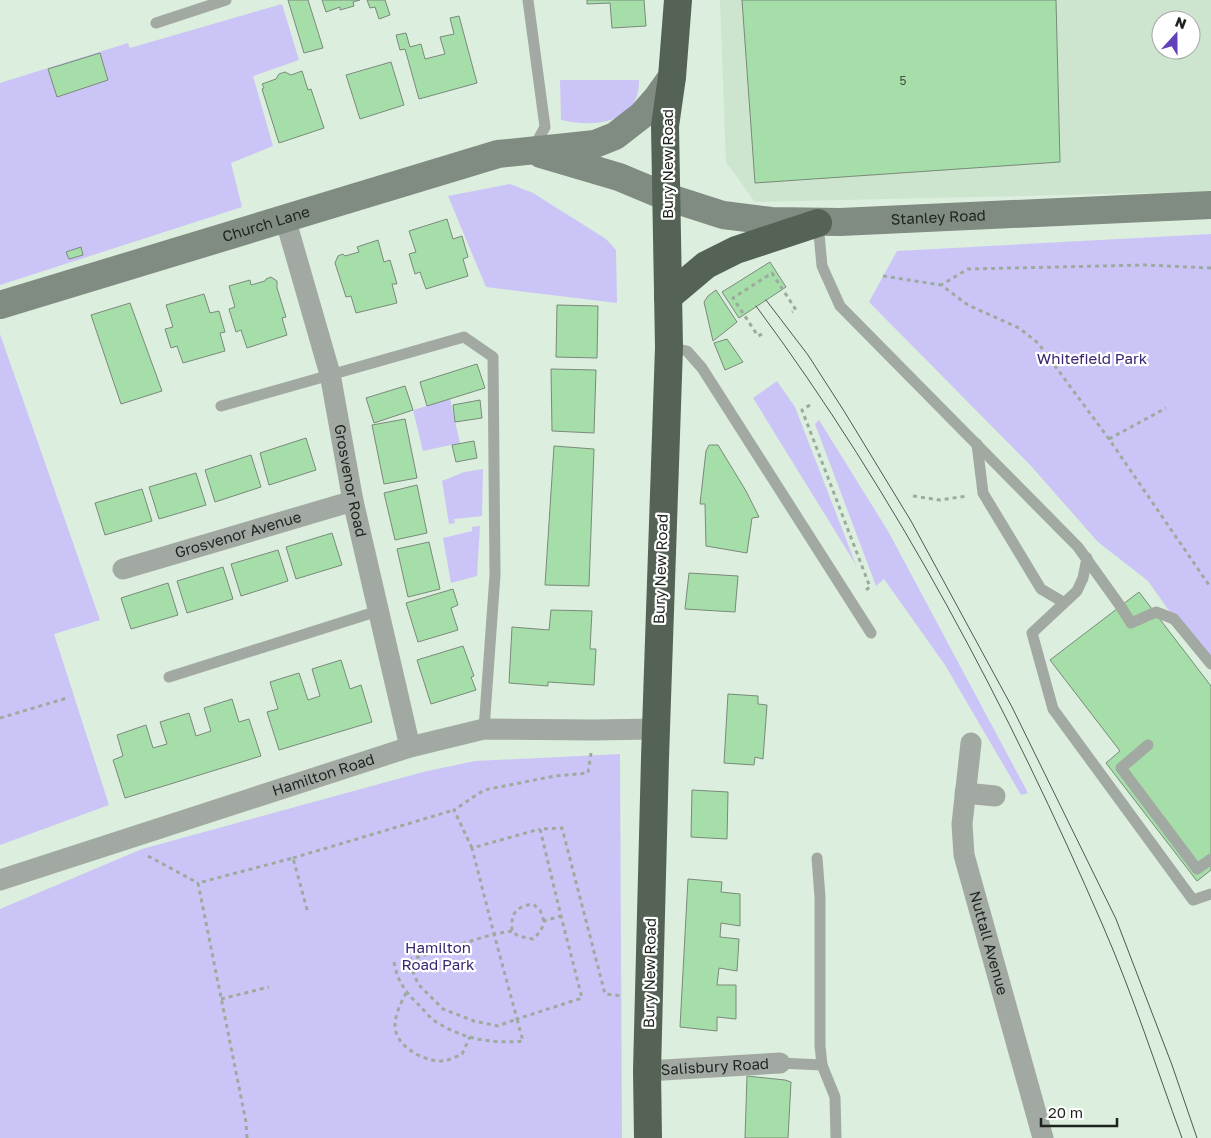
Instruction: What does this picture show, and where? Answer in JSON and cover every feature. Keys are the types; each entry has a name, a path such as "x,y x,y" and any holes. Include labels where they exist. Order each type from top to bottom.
{"highway":[{"name":"Bury New Road","path":"648,1138 656,730 669,347 665,126 672,77 678,0"},
{"path":"668,297 706,265 736,250 818,222"}],"main road":[{"name":"Church Lane","path":"0,305 498,154 595,144 615,136 642,115 658,98 672,77"},
{"name":"Church Lane","path":"532,151 619,177 667,197"},
{"name":"Stanley Road","path":"667,197 723,215 771,222 818,222 1211,205"}],"street":[{"name":"Grosvenor Road","path":"285,218 330,374 354,500 410,746"},
{"name":"Grosvenor Avenue","path":"123,569 354,500"},
{"name":"Hamilton Road","path":"0,880 410,746 484,728 656,730"},
{"name":"Nuttall Avenue","path":"971,743 962,824 964,855 1043,1138"},
{"path":"965,792 994,796"},
{"name":"Salisbury Road","path":"648,1071 780,1063"}],"lane":[{"path":"156,23 226,0"},
{"path":"528,0 545,127 532,151"},
{"path":"818,222 822,266 840,306 1078,546 1122,607 1130,623 1156,612 1174,619 1211,664"},
{"path":"221,406 464,337 494,358 495,575 484,728"},
{"path":"669,347 687,351 702,368 871,633"},
{"path":"977,444 983,493 1041,589 1063,602"},
{"path":"1087,558 1083,578 1077,591 1063,602 1032,633 1054,709 1193,900 1211,894"},
{"path":"169,677 378,611"},
{"path":"1148,745 1121,768 1197,869 1211,859"},
{"path":"817,858 820,897 820,1046 822,1065 835,1097 836,1138"},
{"path":"780,1063 822,1065"}],"path":[{"path":"942,285 968,269 1146,265 1211,268"},
{"path":"762,334 758,336 733,298 772,273 796,310 792,312"},
{"path":"883,276 942,285 968,306 1019,328 1038,343 1109,440 1211,588"},
{"path":"810,405 802,410 870,587 850,601"},
{"path":"1109,440 1166,408"},
{"path":"913,496 940,500 983,493"},
{"path":"0,718 67,698"},
{"path":"119,841 198,883 293,858 454,810 484,790 555,776 588,773 594,730"},
{"path":"394,962 396,973 406,993 436,1022 470,1038 501,1043 523,1041 472,848 454,810"},
{"path":"472,848 540,829 562,828 605,994 650,1000"},
{"path":"512,931 494,934 408,960 418,984 443,1009 474,1021 498,1026 582,998 560,916 540,829"},
{"path":"293,858 308,913"},
{"path":"198,883 246,1122 247,1138"},
{"path":"533,904 540,910 544,921 541,931 533,939 518,936 512,931 511,919 515,911 522,906 533,904"},
{"path":"544,921 560,916"},
{"path":"221,999 269,987"},
{"path":"406,993 398,1009 396,1021 397,1036 411,1052 431,1060 445,1061 462,1054 470,1038"}],"shaded area":[{"path":"720,0 1211,0 1211,195 1187,192 755,202 726,162"}],"green space":[{"path":"282,4 299,60 253,76 273,146 231,163 242,207 0,285 0,83 128,43 130,48"},
{"path":"560,80 639,80 637,94 632,106 623,114 613,119 587,123 561,120"},
{"path":"510,184 533,193 606,239 616,250 617,303 486,287 448,196"},
{"name":"Whitefield Park","path":"1211,234 1211,670 1148,581 1098,542 1031,466 869,302 897,251"},
{"path":"0,334 100,620 54,634 109,805 0,845"},
{"path":"777,381 795,407 856,565 753,398"},
{"path":"450,399 460,443 423,451 413,410"},
{"path":"819,420 888,531 1028,793 1021,795 945,665 884,579 876,586 815,424"},
{"path":"483,469 482,516 454,519 455,523 449,524 442,481 464,472"},
{"path":"480,526 477,576 451,583 443,538 472,531 472,527"},
{"name":"Hamilton Road Park","path":"620,754 622,1138 0,1138 0,909 142,849 423,772 475,761"}],"building":[{"path":"288,0 308,0 323,48 304,53"},
{"path":"322,0 360,0 353,2 354,6 340,10 340,7 326,12"},
{"path":"367,0 385,0 390,15 379,19 375,7 370,8"},
{"path":"587,0 644,0 646,26 612,28 610,3 587,4"},
{"path":"742,0 1056,0 1060,162 755,183"},
{"path":"459,16 477,83 419,99 405,49 400,50 396,35 406,33 410,47 421,44 425,59 445,54 440,37 454,34 450,18"},
{"path":"100,53 108,80 57,97 48,69"},
{"path":"391,62 404,105 360,119 346,75"},
{"path":"302,71 308,90 311,89 324,128 279,143 262,84 276,79 279,74 285,72 291,75"},
{"path":"447,219 453,239 462,236 468,257 463,259 468,276 426,289 420,272 415,274 409,254 416,252 409,231"},
{"path":"378,240 384,262 390,260 397,284 392,284 397,303 356,313 351,296 346,297 335,263 338,256 359,252 357,247"},
{"path":"81,247 83,255 69,259 66,252"},
{"path":"770,262 786,287 739,318 722,292"},
{"path":"271,277 277,281 277,288 286,317 282,318 287,335 247,348 241,330 236,332 229,309 235,307 229,286 250,280 251,285"},
{"path":"716,290 737,322 713,341 704,302"},
{"path":"204,294 210,313 219,311 225,332 220,333 225,351 183,363 177,346 171,348 165,329 173,327 166,305"},
{"path":"130,303 162,391 121,404 91,315"},
{"path":"557,305 598,306 597,358 556,357"},
{"path":"727,339 743,362 725,370 714,343"},
{"path":"477,364 485,388 427,406 420,382"},
{"path":"551,369 596,370 594,433 552,431"},
{"path":"405,386 413,410 374,423 366,398"},
{"path":"480,400 482,418 455,422 453,405"},
{"path":"405,419 417,478 384,484 372,425"},
{"path":"306,438 316,470 269,485 260,453"},
{"path":"474,441 477,458 456,462 452,445"},
{"path":"709,445 718,445 746,491 759,517 752,518 747,553 706,546 705,504 700,504 706,451"},
{"path":"554,446 594,449 589,586 545,585"},
{"path":"251,455 261,487 215,502 205,470"},
{"path":"196,473 206,505 159,519 149,487"},
{"path":"417,485 427,533 395,540 384,493"},
{"path":"142,489 152,521 105,535 95,503"},
{"path":"332,533 342,565 296,579 286,547"},
{"path":"429,542 440,589 408,597 397,549"},
{"path":"278,550 288,581 241,596 231,564"},
{"path":"223,567 233,599 187,613 177,581"},
{"path":"689,573 738,576 735,612 685,609"},
{"path":"168,583 178,615 131,629 121,598"},
{"path":"453,589 458,605 451,608 458,630 418,642 406,603"},
{"path":"1139,592 1211,686 1211,870 1197,881 1106,763 1120,751 1050,660"},
{"path":"551,610 592,611 590,649 596,649 594,685 548,682 548,686 509,683 512,627 549,630"},
{"path":"463,646 474,676 471,677 476,690 431,704 417,660"},
{"path":"341,660 350,689 361,685 372,722 279,750 267,712 278,709 270,682 299,673 308,700 320,696 312,669"},
{"path":"728,694 758,696 758,704 767,705 763,759 755,757 754,765 724,763"},
{"path":"232,699 239,722 249,719 261,756 125,798 113,760 123,756 117,735 146,725 153,748 167,744 160,722 189,713 196,736 211,731 204,708"},
{"path":"692,790 728,792 727,839 691,837"},
{"path":"688,879 722,882 721,892 740,894 740,926 721,923 720,937 739,939 737,971 719,968 717,985 736,985 736,1019 717,1017 717,1031 680,1027"},
{"path":"747,1076 791,1082 788,1138 745,1138"}],"tram line":[{"path":"766,300 808,355 911,521 1012,707 1116,919 1172,1065 1197,1138"},
{"path":"756,306 808,378 903,528 989,685 1029,764 1103,926 1182,1138"}]}
